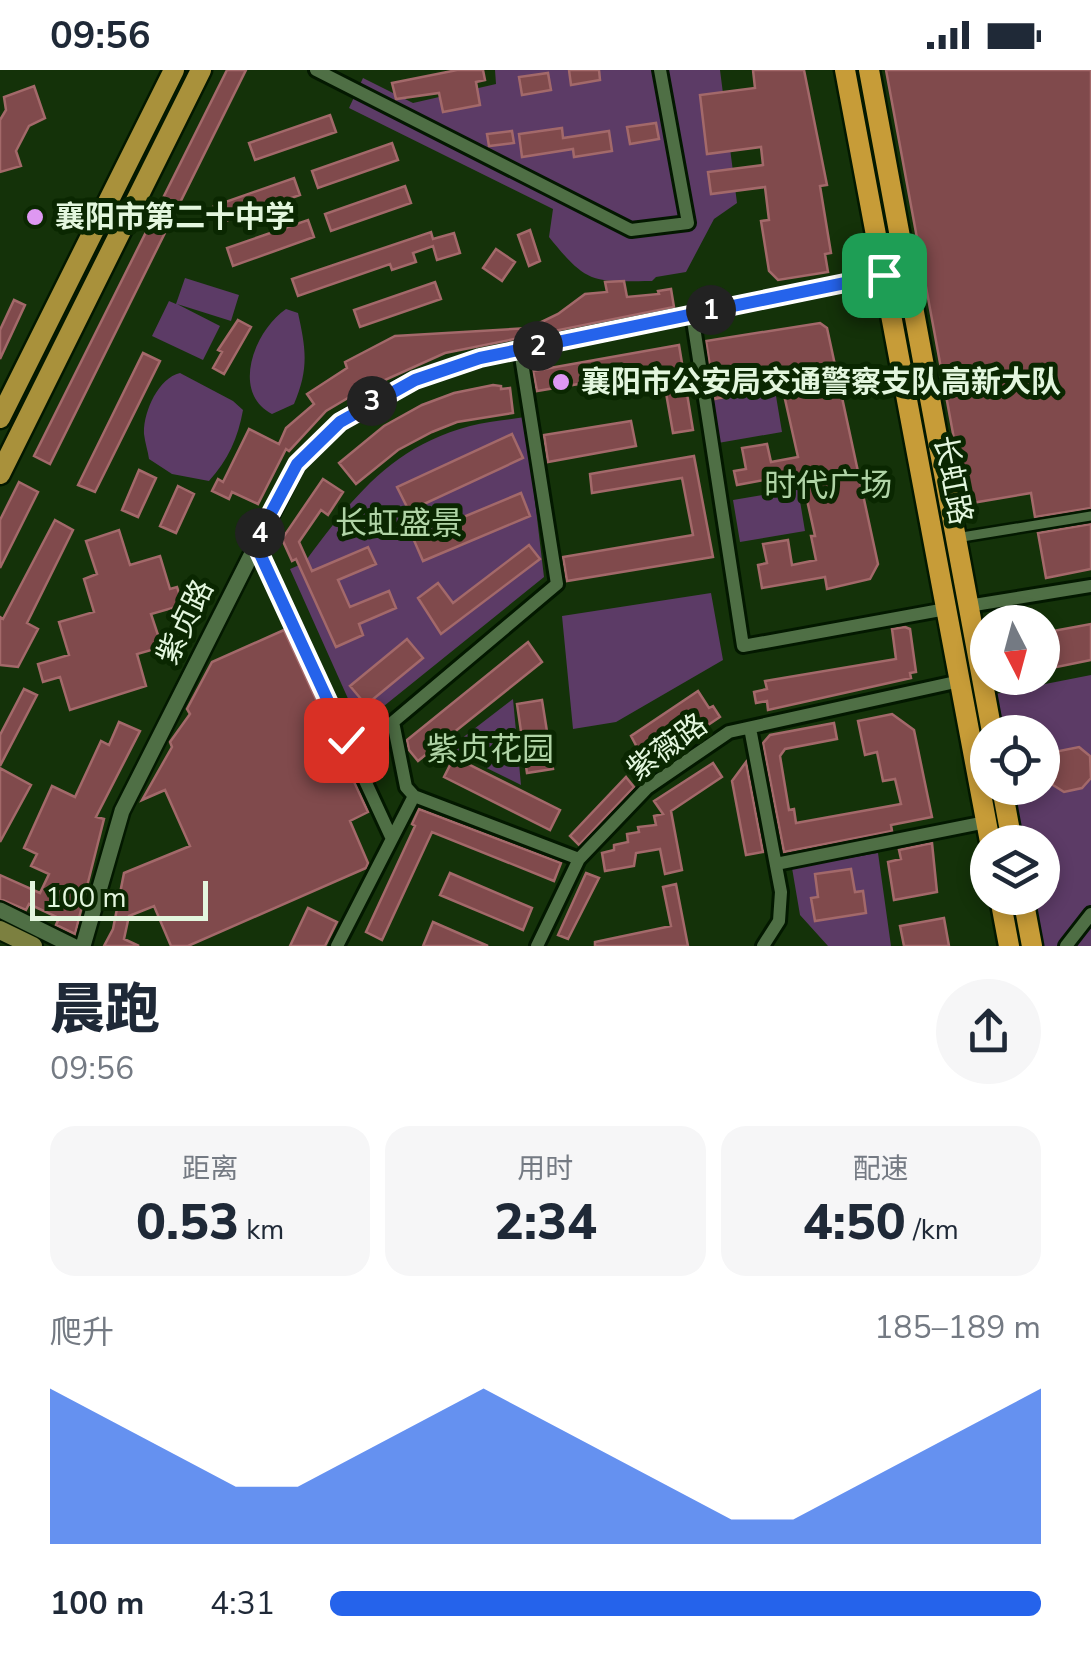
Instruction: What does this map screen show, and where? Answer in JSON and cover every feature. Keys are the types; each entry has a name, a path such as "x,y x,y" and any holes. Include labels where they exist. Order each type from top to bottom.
{"highway":[{"name":"长虹路","path":"845,70 987,825"},
{"name":"长虹路","path":"869,70 989,715"},
{"path":"1003,915 1009,946"},
{"path":"1026,915 1032,946"}],"main road":[{"path":"0,418 7,388 174,70"},
{"path":"0,474 201,70"},
{"path":"0,930 33,946"}],"street":[{"path":"316,70 630,230 688,223 660,70"},
{"name":"紫贞路","path":"83,946 122,812 297,464 340,422 415,380 480,358 884,275"},
{"path":"692,314 743,646 946,609"},
{"path":"520,350 557,584 393,722 406,787 414,796 579,859"},
{"path":"956,538 1091,516"},
{"path":"255,543 392,839"},
{"path":"968,606 1091,586"},
{"name":"紫薇路","path":"537,946 579,859 647,788 729,732 960,682"},
{"path":"750,728 781,892 779,921 763,946"},
{"path":"337,946 414,796"},
{"path":"776,864 970,835"},
{"path":"0,910 73,946"},
{"path":"1066,946 1091,914"}],"shaded area":[{"path":"495,70 720,70 737,203 714,219 686,272 652,281 592,277 573,264 549,237 553,209 349,108 363,78 413,103 496,84"},
{"path":"185,278 239,295 231,321 177,304 220,326 203,360 152,336 169,301 176,304"},
{"path":"286,309 298,313 304,369 294,404 272,414 259,404 252,391 252,361 265,331"},
{"path":"180,373 243,410 231,448 209,481 172,474 149,459 144,426 149,407 165,382"},
{"path":"775,390 782,432 718,443 710,401"},
{"path":"525,417 544,577 379,710 371,750 290,569 304,563 375,479 417,447 470,426"},
{"path":"798,489 805,531 740,542 733,500"},
{"path":"711,593 723,660 616,722 573,729 562,616"},
{"path":"1091,675 1091,946 1036,946 1030,915 1060,915 1060,825 1014,825 1009,805 1060,805 1060,715 993,715 990,695 1060,695 1060,681"},
{"path":"513,699 521,785 448,749"},
{"path":"878,853 891,946 828,946 800,915 792,868"}],"building":[{"path":"227,70 246,70 50,464 34,456"},
{"path":"457,70 483,70 485,80 476,82 480,105 443,112 439,93 396,99 392,83"},
{"path":"569,70 599,70 600,80 571,85"},
{"path":"753,70 804,70 827,185 820,186 831,253 825,254 828,272 778,280 769,271 761,221 769,220 765,187 711,194 708,172 763,165 761,147 707,154 700,95 755,88"},
{"path":"886,70 1091,70 1091,508 1035,517 1031,493 966,504"},
{"path":"548,73 551,90 522,95 519,77"},
{"path":"34,86 45,118 29,126 16,151 21,166 0,172 4,97"},
{"path":"330,115 336,132 255,160 249,143"},
{"path":"656,123 659,139 630,144 627,127"},
{"path":"562,128 563,138 609,131 612,151 574,157 573,149 522,157 519,134"},
{"path":"512,131 514,143 489,146 487,134"},
{"path":"392,143 398,160 318,188 312,171"},
{"path":"294,178 300,195 220,223 214,206"},
{"path":"405,186 411,203 331,231 325,214"},
{"path":"308,220 314,237 233,266 227,248"},
{"path":"530,230 540,261 529,266 518,235"},
{"path":"431,232 433,239 454,233 460,253 437,260 433,246 413,253 416,262 392,270 390,264 298,296 292,279"},
{"path":"496,249 515,262 502,281 483,268"},
{"path":"624,281 627,297 671,289 674,307 445,353 358,392 326,411 289,451 286,449 258,504 232,492 229,499 212,491 218,479 223,482 249,429 279,444 286,428 314,404 307,394 347,368 345,362 395,336 529,328 558,314 585,294 607,292 605,282"},
{"path":"435,282 441,299 360,327 354,310"},
{"path":"14,300 25,305 0,359 0,330"},
{"path":"238,320 251,327 224,374 213,368 222,352 218,350"},
{"path":"820,323 827,328 878,564 870,579 827,589 825,577 762,588 758,565 767,563 763,544 788,540 792,565 816,560 811,536 815,536 801,473 737,485 734,471 746,469 742,448 767,444 771,462 798,457 782,386 715,399 706,341"},
{"name":"襄阳市公安局交通警察支队高新大队","path":"679,345 693,430 673,433 662,370 537,391 533,371"},
{"path":"143,353 160,361 95,492 78,485"},
{"path":"493,385 510,388 513,413 457,422 432,432 398,450 356,484 339,463 384,426 422,405"},
{"path":"631,421 636,446 548,462 544,435"},
{"path":"512,434 523,458 409,511 397,487"},
{"path":"694,456 713,557 567,581 563,557 693,535 682,478 592,493 590,474"},
{"path":"139,470 156,478 138,517 122,510"},
{"path":"323,479 343,492 328,515 321,510 299,542 312,571 368,547 376,564 338,580 350,607 389,591 396,608 359,624 363,635 336,647 296,559 292,561 282,539"},
{"path":"19,482 38,492 0,568 0,520"},
{"path":"178,486 194,494 176,533 160,526"},
{"path":"521,493 530,516 423,561 413,538"},
{"path":"55,520 73,530 27,623 38,629 18,667 0,665 0,617 3,619"},
{"path":"1091,524 1091,569 1046,578 1038,533"},
{"path":"119,530 130,565 160,556 170,589 177,587 183,605 151,614 162,647 137,654 146,686 70,710 60,677 43,682 38,664 69,655 59,622 94,612 84,579 97,574 86,541"},
{"path":"529,545 540,559 441,634 418,598 438,583 453,603"},
{"path":"1091,624 1091,660 1060,666 1060,630"},
{"path":"892,629 910,629 916,672 910,673 911,678 768,710 767,701 756,703 754,692 767,689 765,681 896,659"},
{"path":"284,630 368,812 350,821 368,863 366,868 188,946 171,946 154,906 129,916 124,939 139,946 104,946 113,929 124,873 190,846 165,790 142,800 172,747 170,742 190,714 187,709 212,662"},
{"path":"407,639 423,658 366,705 350,686"},
{"path":"528,642 542,662 418,761 407,740"},
{"path":"24,689 37,695 0,766 0,735"},
{"path":"698,691 720,717 647,766 631,736"},
{"path":"542,700 553,769 527,773 517,704"},
{"path":"892,714 914,730 932,817 891,825 892,831 784,852 763,743 770,735 834,723 837,739 785,749 780,756 789,810 794,809 796,823 901,804 895,779 883,781 877,752 865,755 858,721"},
{"path":"119,722 140,731 96,817 104,819 75,934 56,925 59,918 29,904 26,910 0,899 0,875 40,893 49,874 31,866 37,854 24,848 52,786 75,797 101,741 109,745"},
{"path":"1079,747 1090,756 1091,778 1082,788 1060,789 1060,751"},
{"path":"454,757 560,810 550,830 444,777"},
{"path":"746,762 763,852 746,855 732,781"},
{"path":"713,763 722,777 671,811 682,870 665,874 660,849 636,853 634,866 605,871 602,853 628,842 627,834 639,832 638,827 656,825 654,816 663,814 654,801"},
{"path":"0,768 31,785 0,842"},
{"path":"626,777 634,787 579,845 570,836"},
{"path":"419,809 561,863 554,881 432,832 382,940 366,932 415,826 412,824"},
{"path":"932,843 937,892 894,900 888,862 901,859 899,850"},
{"path":"851,869 855,892 863,891 866,913 815,921 811,898 818,897 815,874"},
{"path":"450,873 532,908 523,930 440,895"},
{"path":"586,873 599,878 568,939 558,935"},
{"path":"676,884 688,946 595,946 595,942 671,926 663,887"},
{"path":"308,908 337,922 325,946 290,946"},
{"path":"944,918 949,946 904,946 900,926"},
{"path":"433,922 488,946 423,946"}],"place":[{"name":"襄阳市第二十中学","path":"35,217"},
{"name":"襄阳市公安局交通警察支队高新大队","path":"561,382"}],"district":[{"name":"时代广场","path":"828,485"},
{"name":"长虹盛景","path":"399,523"},
{"name":"紫贞花园","path":"490,749"}],"route":[{"path":"346,740 255,543 297,464 340,422 415,380 480,358 884,275"}]}
